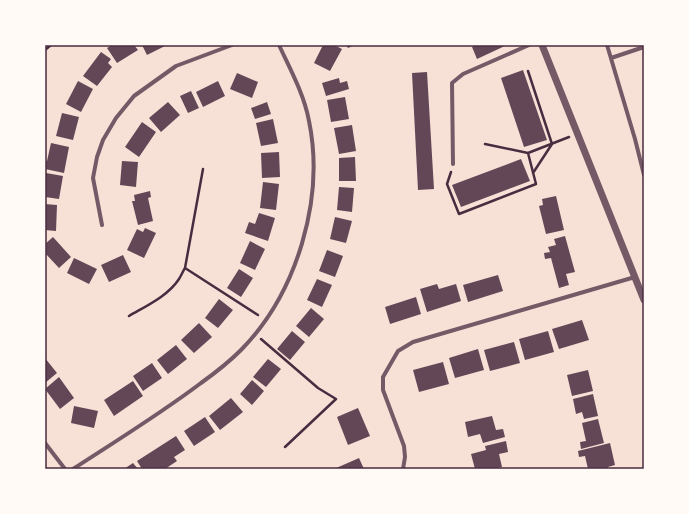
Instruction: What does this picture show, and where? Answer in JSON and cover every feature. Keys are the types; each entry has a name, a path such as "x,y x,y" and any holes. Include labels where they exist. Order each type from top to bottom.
{"street":[{"path":"102,225 93,178 97,157 103,140 116,118 134,96 176,66 232,45"},
{"path":"73,469 174,404 241,350 276,304 285,286 301,246 307,223 314,173 314,161 309,120 298,86 279,45"},
{"path":"454,164 452,83 463,74 529,45"},
{"path":"542,45 636,276 644,300"},
{"path":"607,45 644,175"},
{"path":"611,58 644,47"},
{"path":"403,469 405,457 404,446 383,390 383,377 398,351 413,342 636,276"},
{"path":"45,443 65,469"}],"path":[{"path":"45,50 51,45"},
{"path":"528,71 552,144"},
{"path":"485,144 528,153 577,134"},
{"path":"532,173 552,144"},
{"path":"454,164 447,184 459,214 536,184 528,153"},
{"path":"129,316 168,291 179,279 185,268 203,169"},
{"path":"185,268 265,320"},
{"path":"254,333 318,388 336,400 285,447"}],"building":[{"path":"112,45 134,45 138,50 117,63 107,48"},
{"path":"142,45 167,45 147,55"},
{"path":"323,45 334,45 342,49 330,71 314,63"},
{"path":"346,45 355,45 348,48"},
{"path":"476,45 507,45 477,59 472,47"},
{"path":"101,52 111,59 108,63 112,67 97,86 83,76"},
{"path":"523,70 547,140 524,147 501,78"},
{"path":"427,72 434,189 418,190 412,73"},
{"path":"237,73 258,82 252,98 230,89"},
{"path":"339,78 340,83 347,81 349,89 326,96 322,83"},
{"path":"78,81 93,89 81,112 66,104"},
{"path":"218,81 225,96 203,107 196,92"},
{"path":"191,91 199,108 188,113 180,96"},
{"path":"345,97 349,119 331,122 327,100"},
{"path":"168,102 180,115 161,132 149,118"},
{"path":"267,102 271,114 255,119 251,108"},
{"path":"62,113 79,117 73,140 56,136"},
{"path":"273,119 278,143 261,146 256,123"},
{"path":"142,122 156,132 139,157 125,147"},
{"path":"352,125 356,151 339,154 334,128"},
{"path":"51,143 69,147 64,173 45,169 45,161 47,161"},
{"path":"279,152 280,177 262,178 261,153"},
{"path":"355,157 356,181 339,181 339,158"},
{"path":"521,159 530,181 461,207 452,185"},
{"path":"122,161 138,162 136,187 120,185"},
{"path":"46,173 63,176 59,199 45,197"},
{"path":"263,182 279,184 276,210 260,208"},
{"path":"339,187 354,188 352,212 337,210"},
{"path":"150,191 151,197 148,198 153,221 138,225 132,201 135,201 134,195"},
{"path":"556,196 564,230 546,234 539,206 543,205 542,199"},
{"path":"45,204 57,205 56,231 45,230"},
{"path":"259,213 275,218 268,241 245,233 249,222 255,224"},
{"path":"335,217 352,221 346,243 330,239"},
{"path":"145,228 156,233 144,258 127,250 137,229 143,232"},
{"path":"565,236 575,272 566,274 569,285 559,288 551,258 545,259 544,253 550,252 548,247 556,245 554,239"},
{"path":"53,237 71,257 59,268 45,253 45,244"},
{"path":"250,241 265,249 255,270 240,263"},
{"path":"327,250 343,256 335,277 319,271"},
{"path":"123,255 131,272 109,282 101,265"},
{"path":"74,258 97,269 89,284 67,273"},
{"path":"239,269 253,278 241,297 227,288"},
{"path":"498,275 503,291 468,302 463,285"},
{"path":"317,279 332,285 322,307 307,300"},
{"path":"437,284 439,289 456,284 461,301 427,312 420,289"},
{"path":"416,297 421,314 390,324 385,307"},
{"path":"219,299 233,310 218,328 205,318"},
{"path":"311,308 324,319 309,337 296,326"},
{"path":"582,320 589,340 559,349 552,329"},
{"path":"199,323 212,337 194,353 181,340"},
{"path":"292,331 305,342 290,360 277,349"},
{"path":"548,331 554,352 525,360 519,339"},
{"path":"514,342 520,363 490,371 484,350"},
{"path":"176,345 187,359 168,374 157,360"},
{"path":"478,349 484,370 455,378 449,358"},
{"path":"45,358 57,373 45,383"},
{"path":"268,359 281,369 266,387 253,377"},
{"path":"443,362 449,384 419,392 413,370"},
{"path":"152,363 162,378 143,391 133,376"},
{"path":"588,370 593,391 572,396 567,375"},
{"path":"59,377 74,398 60,409 45,389"},
{"path":"252,380 264,391 252,405 240,394"},
{"path":"133,381 143,396 114,416 104,400"},
{"path":"593,394 598,416 584,419 582,412 576,414 573,399"},
{"path":"231,398 243,412 220,430 209,416"},
{"path":"74,406 98,411 94,428 71,423"},
{"path":"358,408 370,436 348,445 337,417"},
{"path":"492,416 496,430 503,429 505,437 483,443 480,434 468,437 465,422"},
{"path":"205,417 215,432 194,446 184,431"},
{"path":"598,419 604,443 581,449 580,442 586,441 582,423"},
{"path":"176,436 185,450 174,457 177,461 165,469 142,469 137,461"},
{"path":"506,441 508,452 499,454 502,467 492,469 475,469 471,454 486,450 485,446"},
{"path":"610,443 615,465 608,467 608,469 588,469 585,456 579,457 578,451"},
{"path":"359,458 364,469 334,469"},
{"path":"133,463 138,469 124,469"}]}
